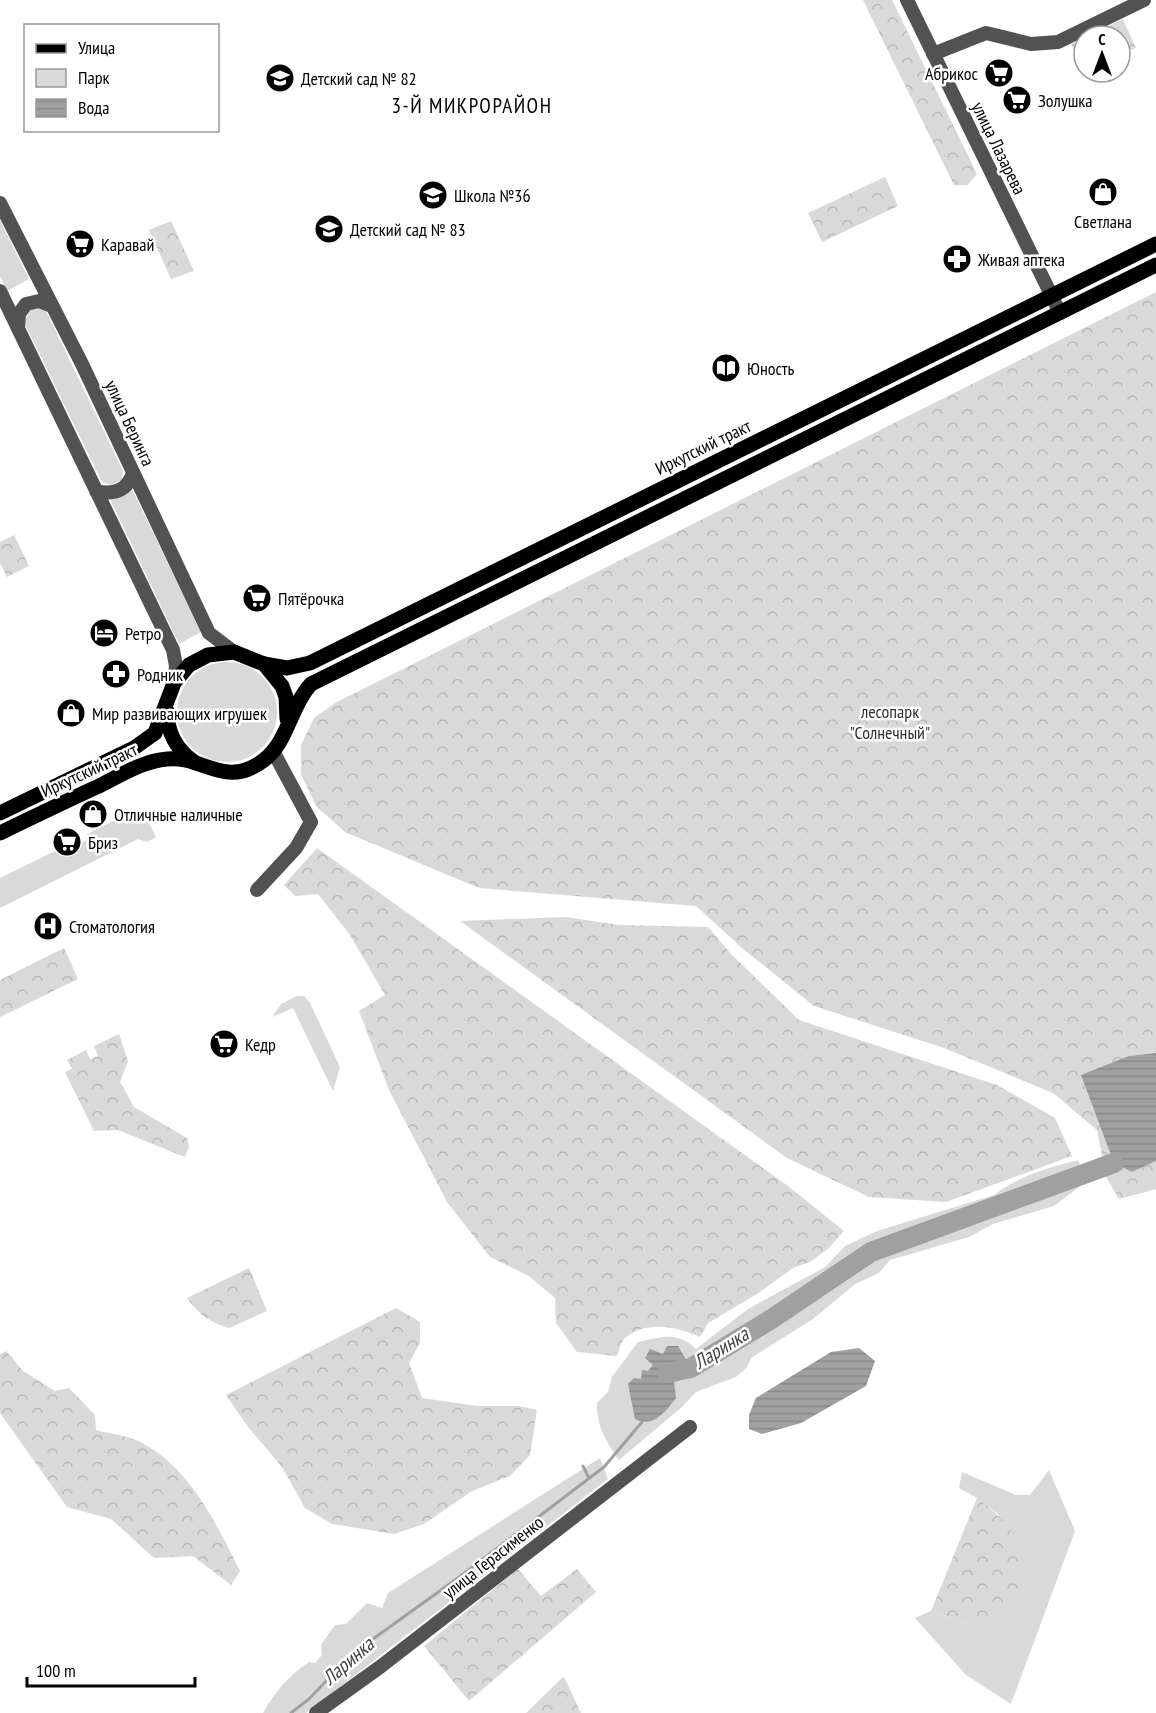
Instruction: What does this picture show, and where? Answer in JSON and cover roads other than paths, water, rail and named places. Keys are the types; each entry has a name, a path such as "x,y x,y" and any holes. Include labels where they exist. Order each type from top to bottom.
{"main road":[{"name":"Иркутский тракт","path":"264,664 287,668 310,663 1156,244"},
{"name":"Иркутский тракт","path":"0,833 146,763 182,759 213,771 230,772 247,769 273,751 283,736 287,722 301,694 318,680 1156,265"},
{"name":"Иркутский тракт","path":"0,813 135,748 155,733 174,682 189,665 198,659 219,652 234,652 253,657 264,664 282,686 287,703 287,722"},
{"name":"Иркутский тракт","path":"167,702 167,721 172,738 179,749 197,765"}],"street":[{"name":"улица Лазарева","path":"907,0 1060,313"},
{"path":"933,54 986,33 1030,44 1058,42 1144,0"},
{"name":"улица Беринга","path":"0,203 133,472 209,633 234,652"},
{"path":"0,291 172,650 176,666 174,682"},
{"path":"18,328 19,314 26,304 39,301 52,306"},
{"path":"96,491 113,493 121,490 130,480 133,472"},
{"path":"257,890 296,848 311,822 273,751"},
{"name":"улица Герасименко","path":"316,1713 380,1667 690,1427"}],"water":[{"path":"1156,1053 1156,1161 1132,1172 1114,1163 1081,1075 1129,1056"},
{"path":"667,1346 678,1346 691,1368 681,1380 674,1381 676,1398 659,1417 648,1421 635,1419 628,1384 634,1378 641,1379 642,1370 648,1371 653,1365 645,1358 650,1349 663,1354"},
{"path":"859,1348 875,1361 866,1386 801,1423 762,1434 749,1429 749,1415 756,1398 831,1352"}],"waterway":[{"name":"Ларинка","path":"667,1373 691,1368 770,1320 871,1252 1114,1163"},
{"name":"Ларинка","path":"291,1713 309,1699 352,1654 462,1575 604,1467 642,1422"},
{"path":"583,1466 589,1478"}],"place":[{"name":"Абрикос","path":"999,73"},
{"name":"Детский сад № 82","path":"280,78"},
{"name":"Золушка","path":"1017,100"},
{"name":"Светлана","path":"1103,192"},
{"name":"Школа №36","path":"433,195"},
{"name":"Детский сад № 83","path":"329,229"},
{"name":"Каравай","path":"80,244"},
{"name":"Живая аптека","path":"957,259"},
{"name":"Юность","path":"726,368"},
{"name":"Пятёрочка","path":"257,598"},
{"name":"Ретро","path":"104,633"},
{"name":"Родник","path":"116,674"},
{"name":"Мир развивающих игрушек","path":"71,713"},
{"name":"Отличные наличные","path":"93,814"},
{"name":"Бриз","path":"67,842"},
{"name":"Стоматология","path":"48,926"},
{"name":"Кедр","path":"224,1044"}],"district":[{"name":"3-Й МИКРОРАЙОН","path":"472,105"}],"park label":[{"name":"лесопарк \"Солнечный\"","path":"890,721"}]}
